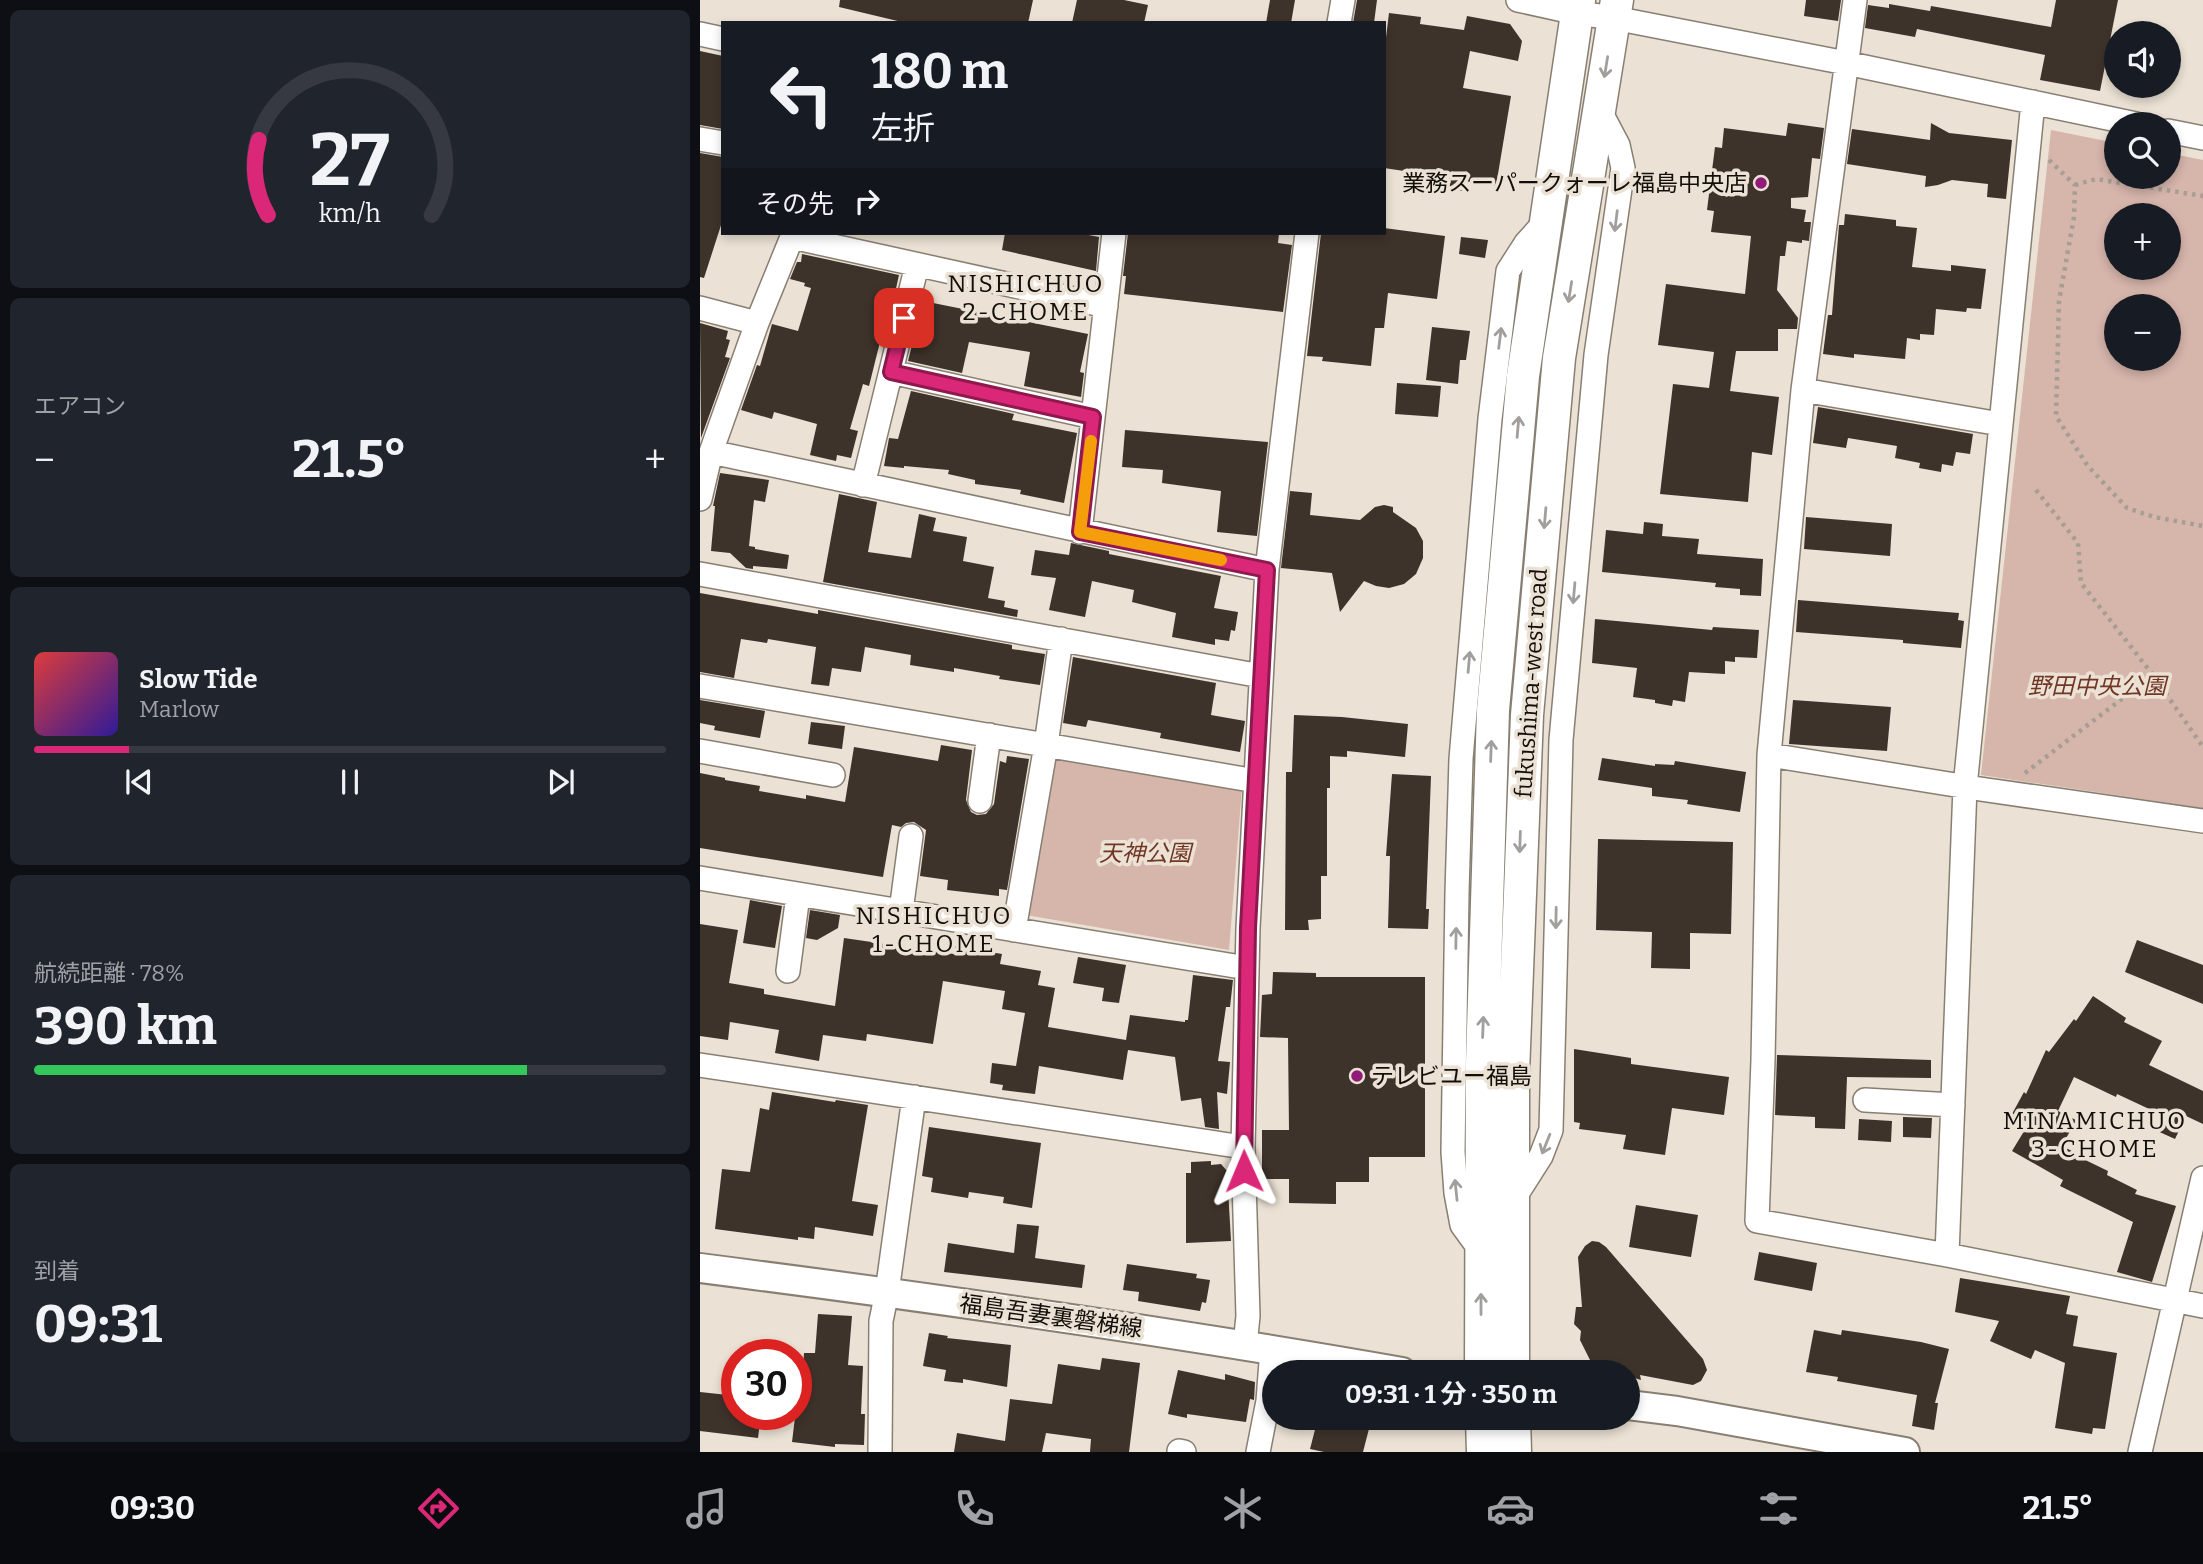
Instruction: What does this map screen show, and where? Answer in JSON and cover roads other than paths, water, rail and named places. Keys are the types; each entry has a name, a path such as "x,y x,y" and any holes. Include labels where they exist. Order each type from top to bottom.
{"highway":[{"name":"fukushima-west road","path":"1481,1360 1482,1063 1493,710 1523,376 1578,6"},
{"name":"fukushima-west road","path":"1513,1360 1513,1073 1527,715 1559,358 1616,9"},
{"path":"1482,1430 1483,1452"},
{"path":"1514,1430 1515,1452"}],"main road":[{"name":"福島吾妻裏磐梯線","path":"700,1268 887,1292 1333,1360"},
{"path":"1640,1407 1905,1452"}],"street":[{"path":"1339,21 1343,0"},
{"path":"1518,0 1616,9 1846,63 2104,117"},
{"path":"1855,0 1803,390 1769,755 1763,1060 1756,1221 1947,1255 2203,1306"},
{"path":"700,34 721,39"},
{"path":"1947,1255 1965,787 2033,102"},
{"path":"2181,134 2203,138"},
{"path":"700,139 721,144"},
{"path":"700,499 710,438 792,235 1106,306"},
{"path":"1080,532 1114,235"},
{"path":"1258,1452 1268,1401 1258,1347 1248,1316 1243,1147 1247,968 1267,570 1307,235"},
{"path":"863,485 917,265"},
{"path":"700,308 757,323"},
{"path":"891,372 1093,417"},
{"path":"1803,390 2000,424"},
{"path":"710,438 863,485 1267,570"},
{"path":"700,574 1261,676"},
{"path":"1014,930 1061,639"},
{"path":"700,686 1256,781"},
{"path":"980,801 989,735"},
{"path":"700,751 833,775"},
{"path":"1769,755 1965,787 2203,821"},
{"path":"901,911 911,836"},
{"path":"700,878 1247,968"},
{"path":"788,971 798,895"},
{"path":"700,1065 1243,1147"},
{"path":"880,1452 881,1321 914,1097"},
{"path":"1865,1100 1952,1105"},
{"path":"2140,1452 2202,1181"}],"place":[{"name":"業務スーパークォーレ福島中央店","path":"1761,183"},
{"name":"テレビユー福島","path":"1357,1076"}],"district":[{"name":"NISHICHUO 2-CHOME","path":"1026,298"},
{"name":"NISHICHUO 1-CHOME","path":"934,930"},
{"name":"MINAMICHUO 3-CHOME","path":"2095,1135"}],"park label":[{"name":"野田中央公園","path":"2097,686"},
{"name":"天神公園","path":"1145,853"}]}
